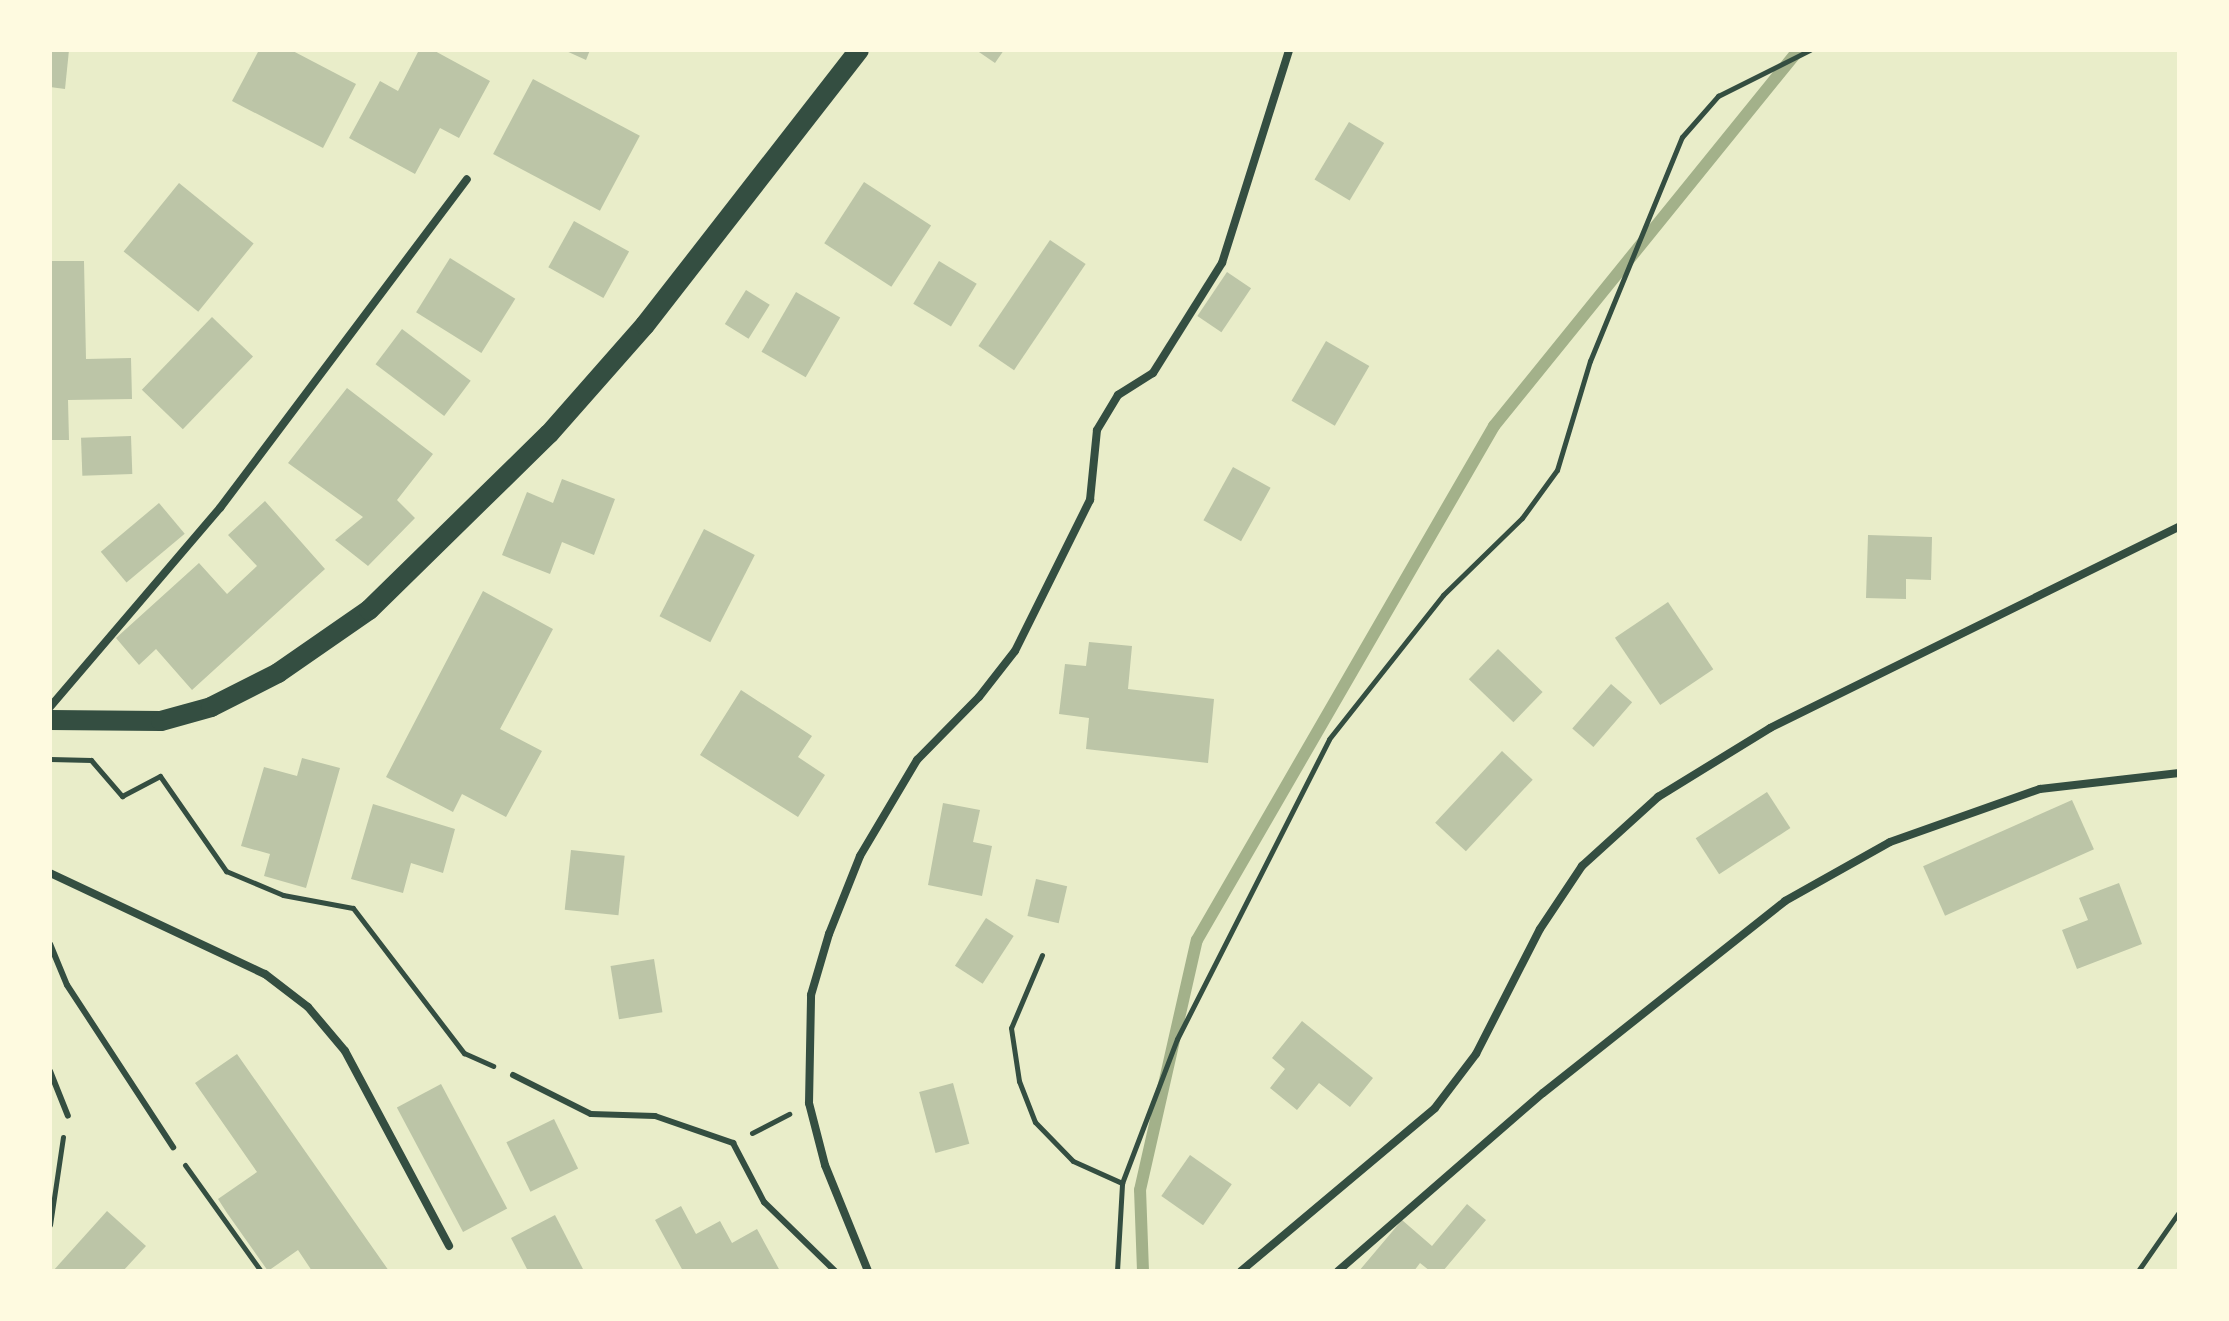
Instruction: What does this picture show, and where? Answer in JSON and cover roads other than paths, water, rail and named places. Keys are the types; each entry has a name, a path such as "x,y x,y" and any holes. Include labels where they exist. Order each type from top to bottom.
{"main road":[{"path":"50,720 161,721 211,707 278,673 369,610 549,434 645,325 859,50"}],"street":[{"path":"868,1271 825,1165 809,1103 811,995 860,856 917,760 979,697 1015,651 1090,500 1097,430 1118,395 1153,373 1222,263 1289,50"},
{"path":"50,707 220,508 467,179"},
{"path":"1241,1271 1435,1108 1476,1054 1540,929 1582,866 1658,797 1770,728 2179,527"},
{"path":"1338,1271 1543,1093 1785,901 1890,842 2040,789 2179,773"},
{"path":"50,873 265,974 308,1007 345,1051 449,1246"}],"lane":[{"path":"50,944 67,985 173,1147"},
{"path":"50,1071 68,1116"},
{"path":"513,1075 591,1114 655,1116 733,1143 764,1202 835,1271"}],"waterway":[{"path":"1143,1271 1140,1190 1197,940 1494,426 1798,50"}]}
